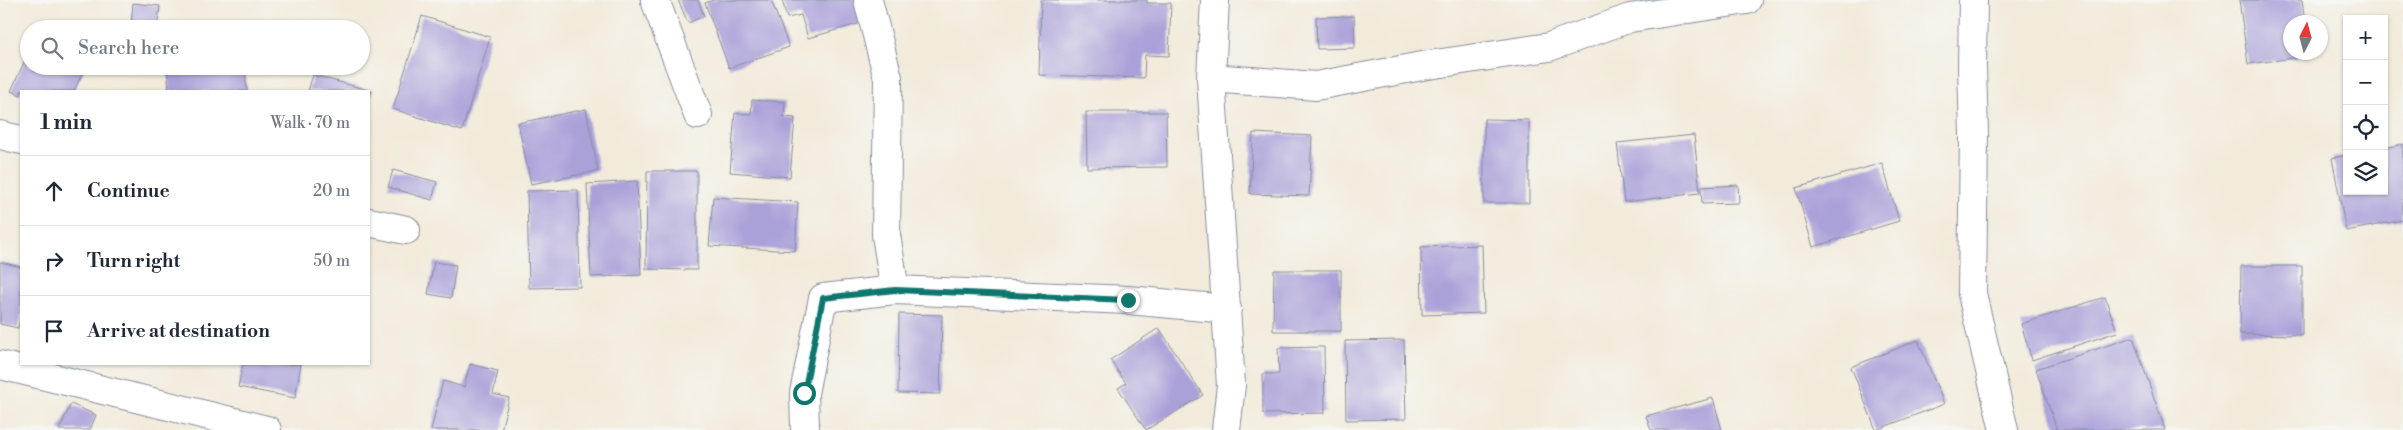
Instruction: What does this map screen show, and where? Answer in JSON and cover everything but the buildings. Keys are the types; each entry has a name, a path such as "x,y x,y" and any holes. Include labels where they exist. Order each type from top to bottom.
{"street":[{"path":"655,0 698,115"},
{"path":"868,0 888,78 886,235 895,290"},
{"path":"1215,0 1211,78 1227,309 1230,385 1226,430"},
{"path":"1211,78 1316,86 1549,47 1630,18 1747,0"},
{"path":"1973,0 1972,294 2004,430"},
{"path":"0,135 20,140"},
{"path":"370,222 406,230"},
{"path":"804,430 804,393 823,298 895,290 1128,300 1227,309"},
{"path":"0,365 267,430"}],"route":[{"path":"804,393 823,298 895,290 1128,300"}]}
